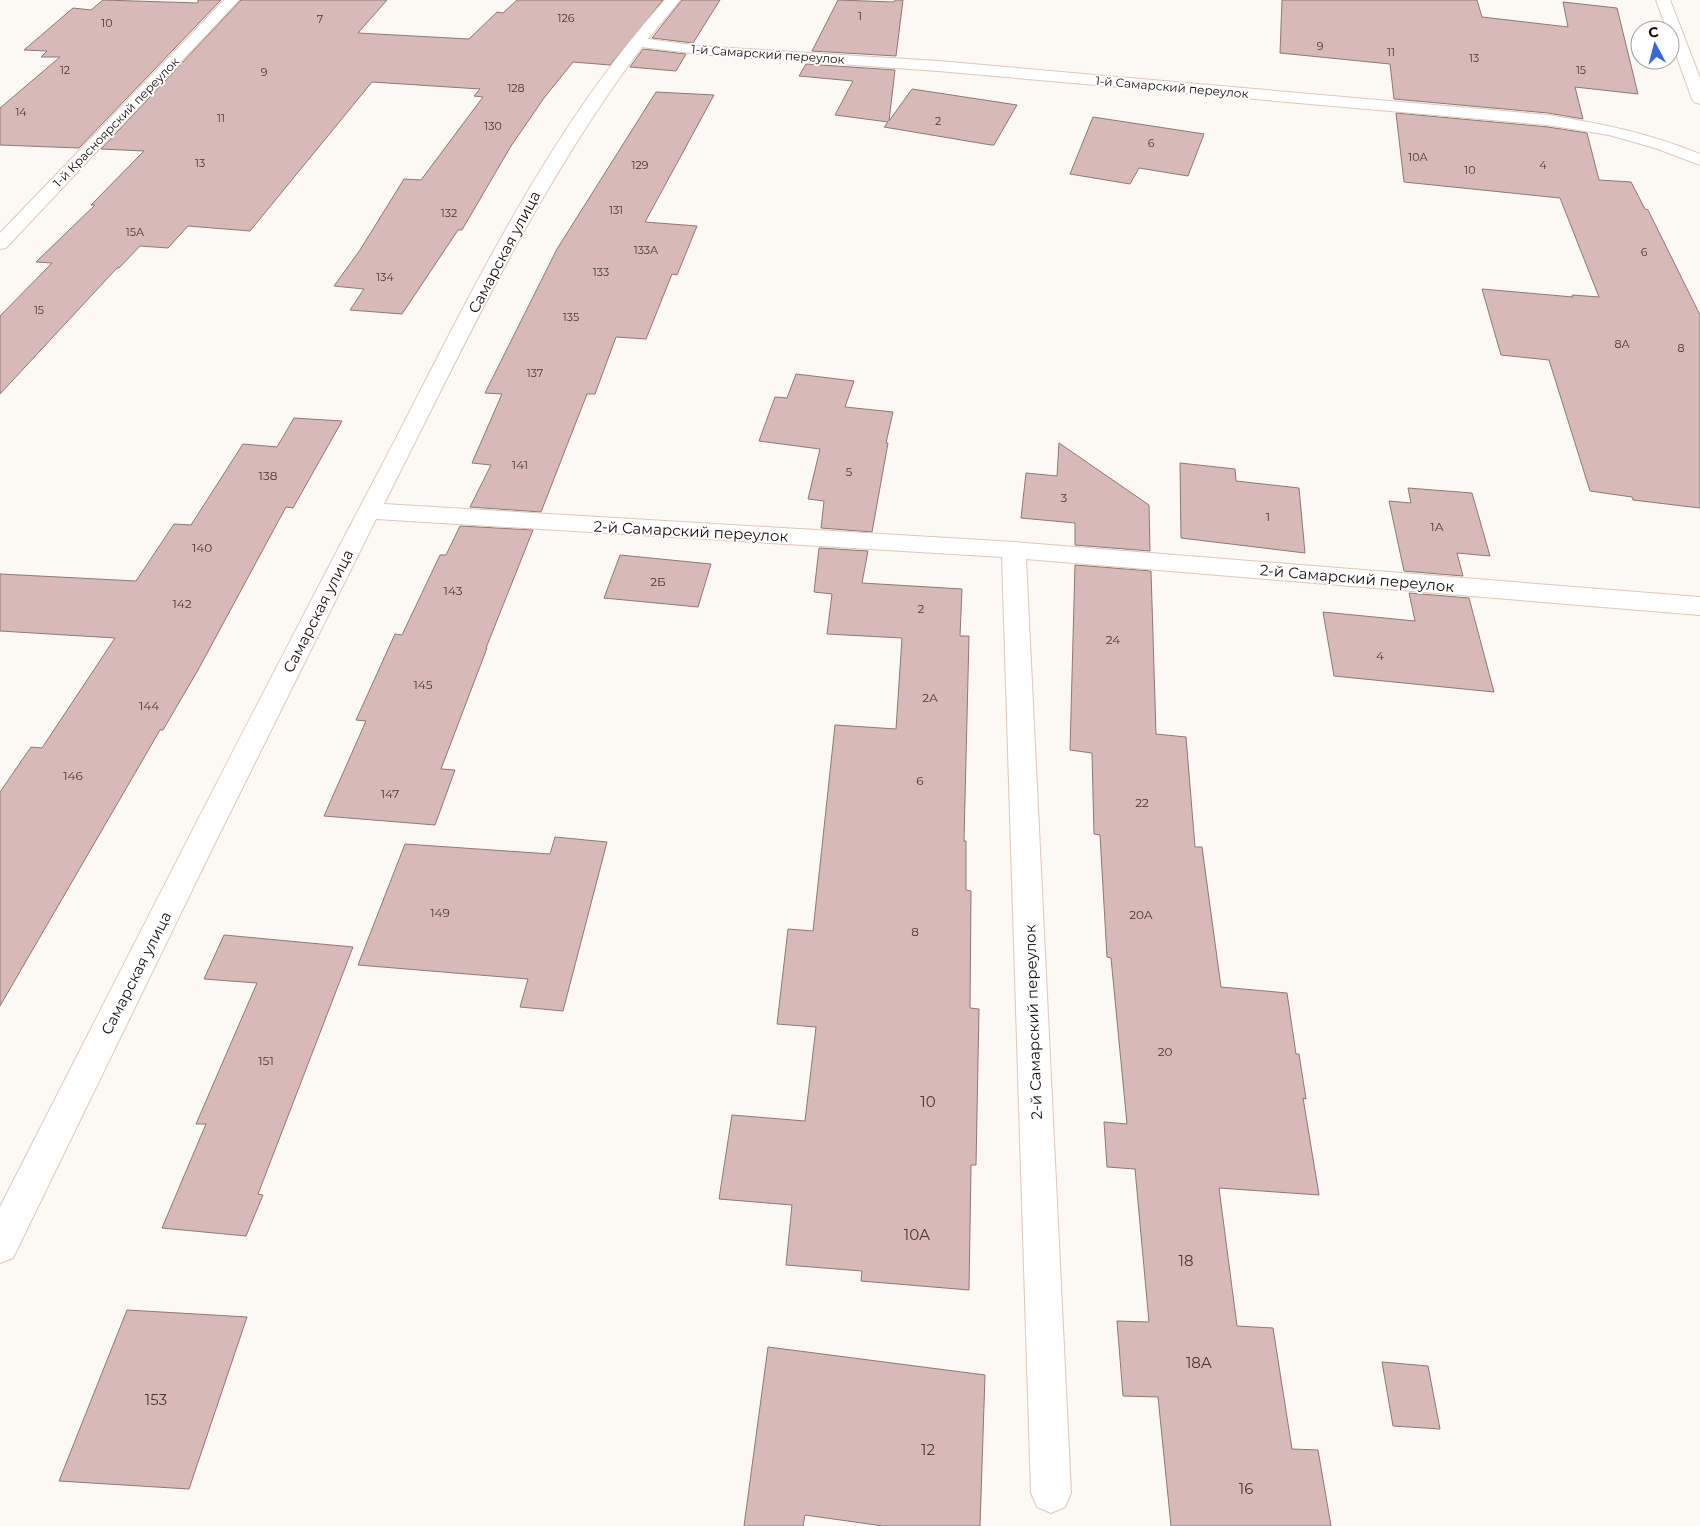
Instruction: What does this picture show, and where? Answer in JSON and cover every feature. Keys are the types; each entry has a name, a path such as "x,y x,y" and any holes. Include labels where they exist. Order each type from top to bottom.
{"street":[{"name":"1-й Красноярский переулок","path":"0,244 232,0"},
{"name":"Самарская улица","path":"0,1245 368,511 520,220 568,141 638,42 673,0"},
{"path":"1663,0 1700,99"},
{"name":"1-й Самарский переулок","path":"638,42 698,50 938,66 1548,120 1611,130 1661,144 1700,160"},
{"name":"2-й Самарский переулок","path":"368,511 1014,550 1700,606"},
{"name":"2-й Самарский переулок","path":"1014,550 1051,1494"}],"building":[{"path":"103,0 198,3 198,0 221,0 79,148 0,145 0,108 60,57 41,57 47,51 24,50 73,8 91,10"},
{"path":"241,0 387,0 358,33 469,39 497,12 503,13 517,0 663,0 610,65 573,62 544,98 511,146 462,230 458,230 402,314 350,310 364,289 334,286 360,250 404,179 421,180 483,97 474,96 480,89 372,82 250,231 188,226 168,248 140,246 117,268 0,394 0,316 52,263 36,262 95,205 91,205 144,151 101,149"},
{"path":"682,0 720,0 693,43 652,38"},
{"path":"838,0 894,2 895,0 903,0 896,56 812,51"},
{"path":"1282,0 1477,0 1482,17 1568,27 1563,2 1617,8 1630,61 1630,70 1632,70 1638,94 1575,87 1583,119 1548,113 1394,99 1390,64 1280,53"},
{"path":"643,49 686,54 676,71 630,67"},
{"path":"806,64 895,70 889,121 912,89 1017,105 994,145 884,127 888,122 835,115 853,81 799,76"},
{"path":"656,92 714,95 645,222 697,226 677,275 672,274 646,339 616,337 595,394 587,394 541,512 470,507 491,465 472,463 502,394 485,393 557,249"},
{"path":"1396,113 1548,127 1587,133 1599,180 1631,182 1645,209 1648,210 1700,315 1700,508 1633,500 1632,497 1590,491 1549,360 1501,355 1482,289 1573,297 1572,295 1599,297 1560,198 1404,182"},
{"path":"1093,117 1204,134 1188,176 1139,168 1130,184 1070,174"},
{"path":"796,374 854,381 845,407 893,412 886,443 888,443 872,532 821,528 824,501 808,499 820,449 759,441 775,397 787,398"},
{"path":"294,418 342,421 293,508 286,507 198,670 163,730 160,730 0,1006 0,792 31,747 42,748 115,638 0,631 0,574 136,581 174,524 191,525 243,444 277,447"},
{"path":"1059,443 1149,505 1150,551 1075,545 1075,523 1021,518 1026,473 1057,476"},
{"path":"1180,463 1235,469 1236,481 1299,488 1305,553 1181,538"},
{"path":"1408,488 1472,493 1490,556 1457,553 1463,576 1404,571 1389,501 1411,503"},
{"path":"460,526 533,530 441,769 455,770 435,825 324,816 366,721 356,720 395,634 402,635 440,555 446,555"},
{"path":"819,548 868,551 862,583 962,589 960,636 969,636 964,841 966,841 966,890 971,891 970,1008 979,1009 976,1165 971,1165 969,1290 861,1281 862,1271 786,1265 792,1205 719,1199 732,1115 805,1121 816,1027 777,1024 788,929 813,931 835,725 896,729 902,638 827,634 832,594 814,592"},
{"path":"620,555 711,564 698,607 604,598"},
{"path":"1075,565 1151,571 1156,734 1186,737 1195,847 1202,847 1221,987 1287,993 1296,1054 1299,1054 1306,1099 1303,1098 1319,1195 1219,1188 1237,1326 1273,1328 1292,1449 1318,1450 1331,1526 1171,1526 1158,1397 1123,1396 1117,1321 1149,1322 1135,1169 1107,1167 1104,1122 1127,1124 1111,958 1107,957 1100,835 1094,834 1092,753 1070,750"},
{"path":"1409,593 1469,598 1494,692 1334,676 1323,612 1415,621"},
{"path":"555,837 607,842 563,1011 520,1007 528,979 358,965 405,844 550,854"},
{"path":"224,935 353,947 258,1194 263,1195 246,1236 162,1228 206,1124 196,1124 257,983 204,979"},
{"path":"127,1310 247,1317 189,1489 59,1481"},
{"path":"768,1347 985,1375 980,1526 883,1526 805,1515 803,1526 744,1526"},
{"path":"1382,1362 1428,1366 1440,1429 1393,1426"}]}
